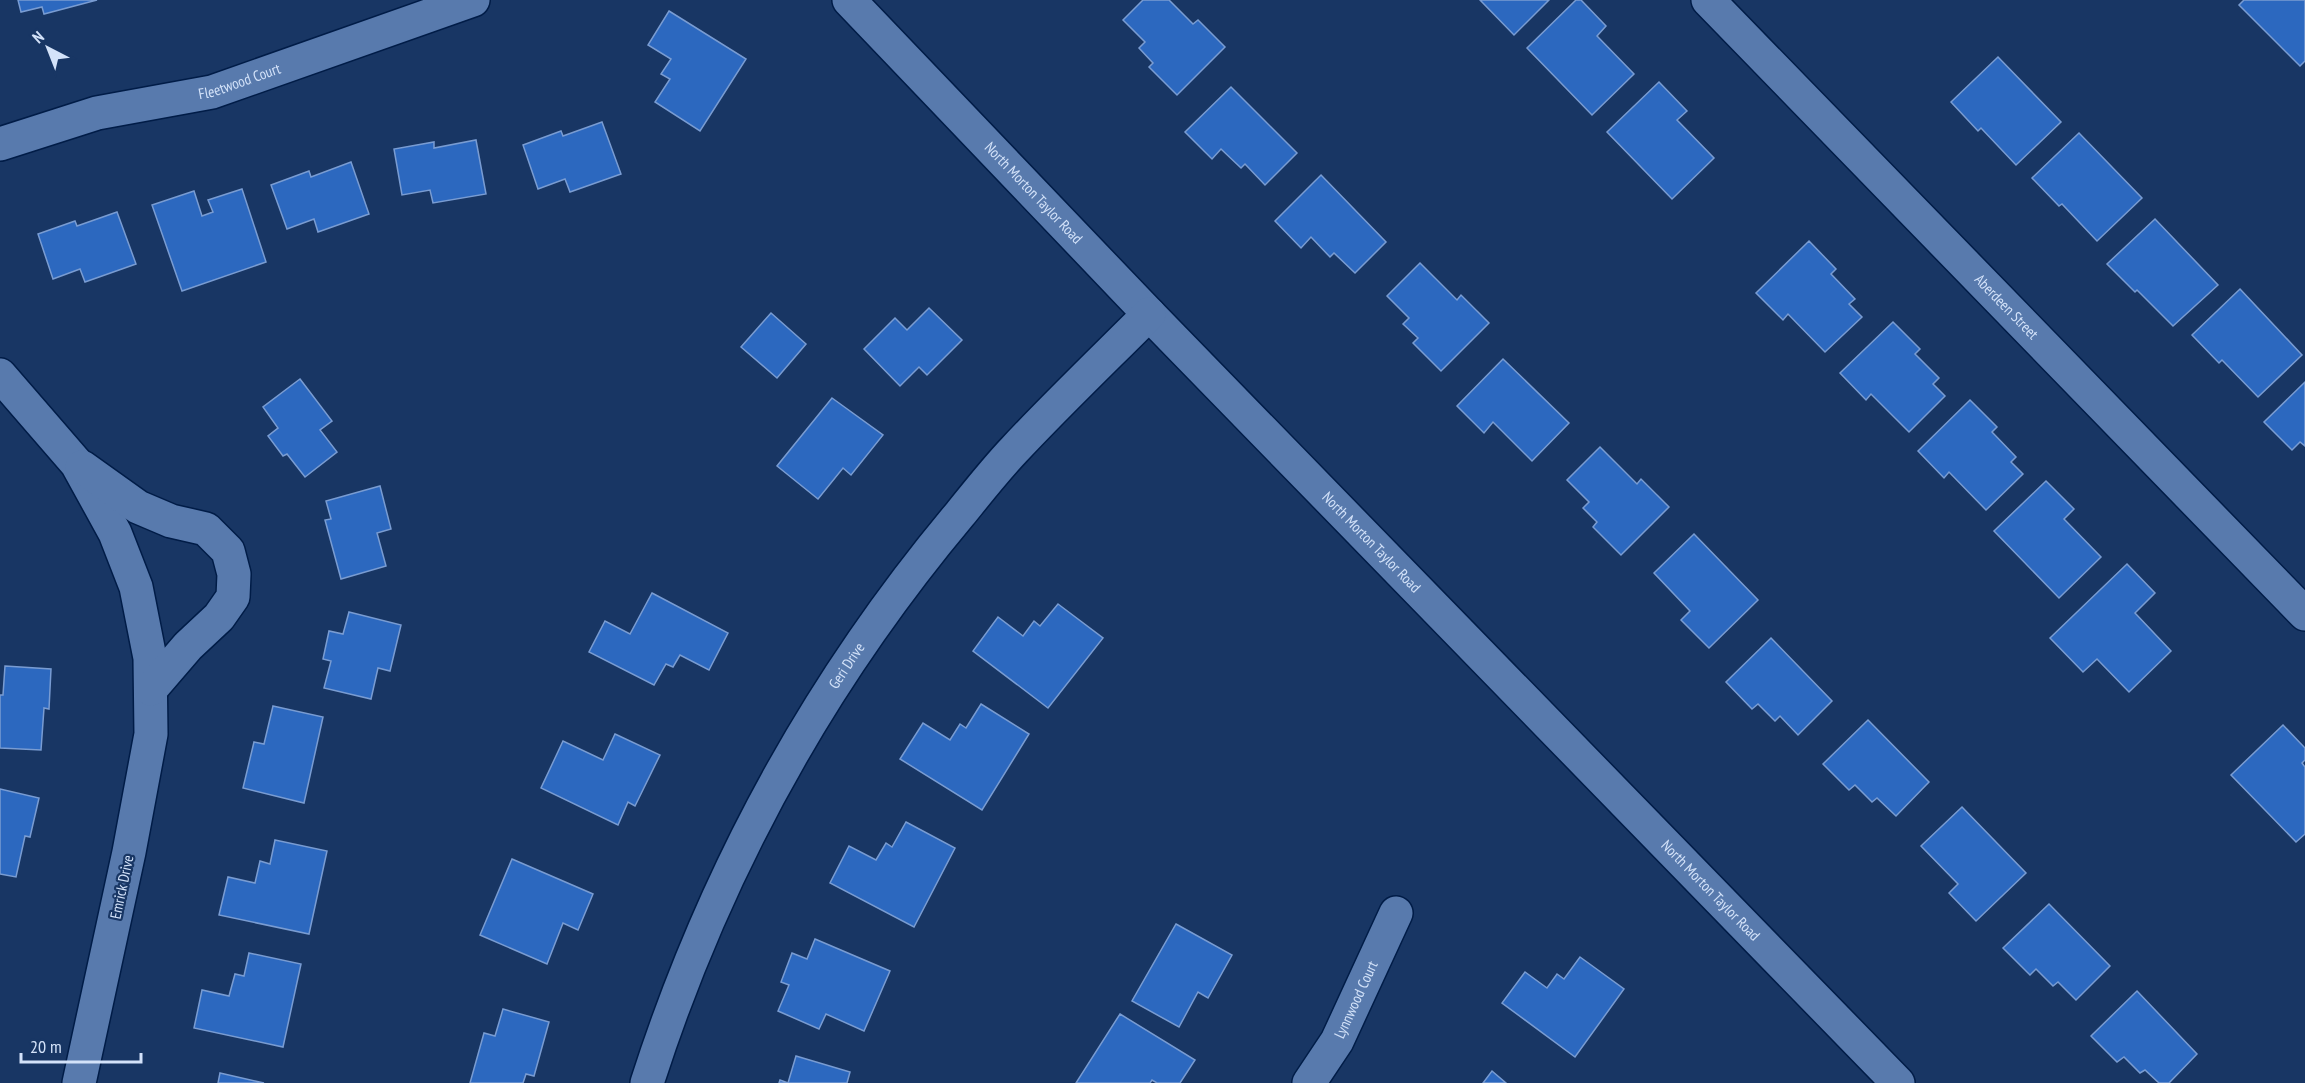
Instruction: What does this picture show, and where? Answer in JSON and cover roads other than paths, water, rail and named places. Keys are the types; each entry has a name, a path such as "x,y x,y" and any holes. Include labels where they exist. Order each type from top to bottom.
{"street":[{"name":"Fleetwood Court","path":"0,144 97,113 212,92 473,0"},
{"name":"North Morton Taylor Road","path":"849,0 1149,314 1898,1083"},
{"name":"Aberdeen Street","path":"1708,0 2305,614"},
{"name":"Geri Drive","path":"647,1083 689,967 725,882 759,811 828,690 918,564 1012,451 1149,314"},
{"name":"Emrick Drive","path":"0,375 77,464 115,533 136,587 150,658 151,735 129,852 79,1083"},
{"name":"Emrick Drive","path":"77,464 109,484 138,507 171,521 206,529 228,551 234,574 233,597 219,617 188,646 150,689"},
{"name":"Lynnwood Court","path":"1309,1083 1337,1041 1395,913"}]}
